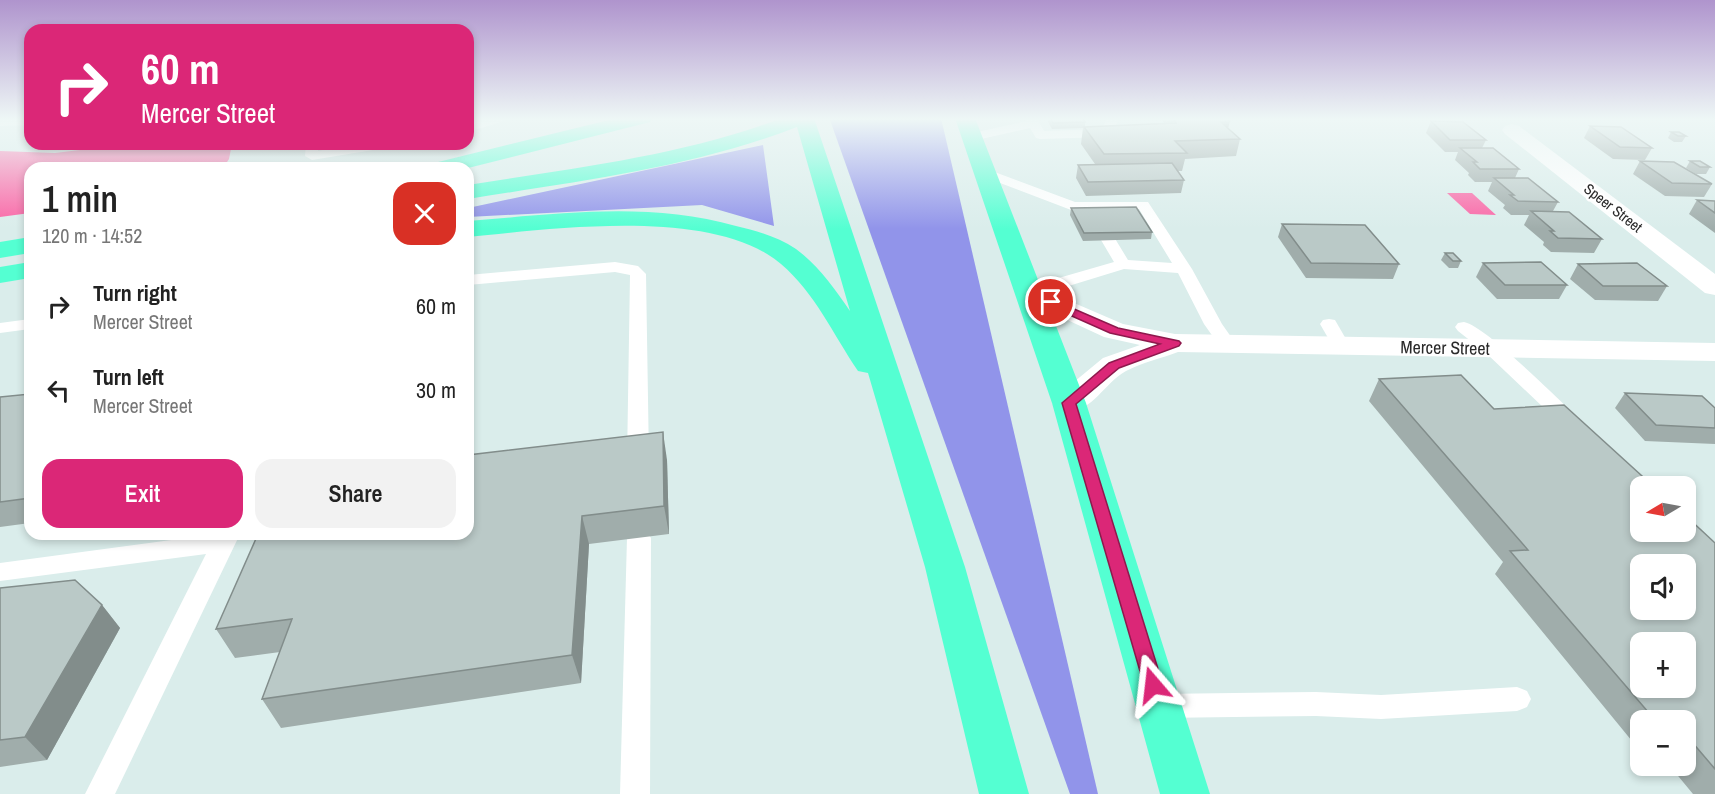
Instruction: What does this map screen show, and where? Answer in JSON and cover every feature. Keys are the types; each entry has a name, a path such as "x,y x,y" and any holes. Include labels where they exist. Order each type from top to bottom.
{"highway":[{"path":"466,162 494,155"},
{"path":"474,191 675,155"},
{"path":"815,155 945,567 1005,794"},
{"path":"978,155 1069,403 1185,794"},
{"path":"474,229 647,217 690,221 728,230 759,241 788,256 820,286 893,402"},
{"path":"0,250 24,246"},
{"path":"0,275 24,271"}],"street":[{"name":"Speer Street","path":"1544,155 1715,287"},
{"name":"Mercer Street","path":"1030,292 1115,331 1174,343 1227,344 1335,335 1492,349 1715,352"},
{"name":"Mercer Street","path":"1069,403 1114,365 1174,343"}],"lane":[{"path":"984,172 1095,215"},
{"path":"1073,206 1143,205 1184,269 1213,324 1227,344"},
{"path":"1109,240 1123,264"},
{"path":"1030,292 1123,264 1184,269"},
{"path":"474,279 615,267 632,269 638,274 638,464"},
{"path":"0,328 24,325"},
{"path":"1464,327 1492,349 1588,438"},
{"path":"615,441 638,438"},
{"path":"635,794 639,538"},
{"path":"0,572 213,540"},
{"path":"100,794 225,540"},
{"path":"1160,706 1381,707 1517,699"}],"shaded area":[{"path":"0,155 230,155 227,162 24,162 24,214 0,217"},
{"path":"716,155 764,155 774,226 702,205 474,217 474,207"},
{"path":"842,155 950,155 1098,794 1070,794"},
{"path":"1447,193 1472,193 1496,215 1470,214"}],"building":[{"path":"1469,155 1502,155 1519,169 1480,169 1473,162 1477,162"},
{"path":"1640,161 1674,162 1712,184 1672,183"},
{"path":"1690,161 1700,161 1710,167 1700,167"},
{"path":"1172,163 1184,180 1088,182 1078,165"},
{"path":"1494,178 1528,178 1558,202 1518,201"},
{"path":"1697,200 1715,201 1715,213"},
{"path":"1136,207 1152,232 1084,233 1071,208"},
{"path":"1531,211 1569,212 1602,239 1558,238 1550,231 1554,231"},
{"path":"1282,224 1365,225 1399,264 1311,263"},
{"path":"1445,253 1453,253 1461,261 1453,261"},
{"path":"1541,262 1567,285 1505,285 1483,263"},
{"path":"1637,263 1667,286 1603,286 1578,264"},
{"path":"1461,375 1494,409 1564,405 1642,476 1630,476 1630,542 1696,542 1696,525 1715,543 1715,769 1696,747 1696,710 1646,710 1636,698 1696,698 1696,632 1630,632 1630,691 1510,551 1528,550 1379,379"},
{"path":"1625,393 1702,396 1715,408 1715,428 1656,425"},
{"path":"24,395 24,499 0,502 0,397"},
{"path":"663,432 664,506 582,516 572,655 262,699 292,619 216,629 255,540 474,540 474,454"},
{"path":"75,580 102,605 25,737 0,740 0,588"}],"route":[{"path":"1051,302 1115,331 1174,343 1114,365 1069,403 1153,685"}]}
